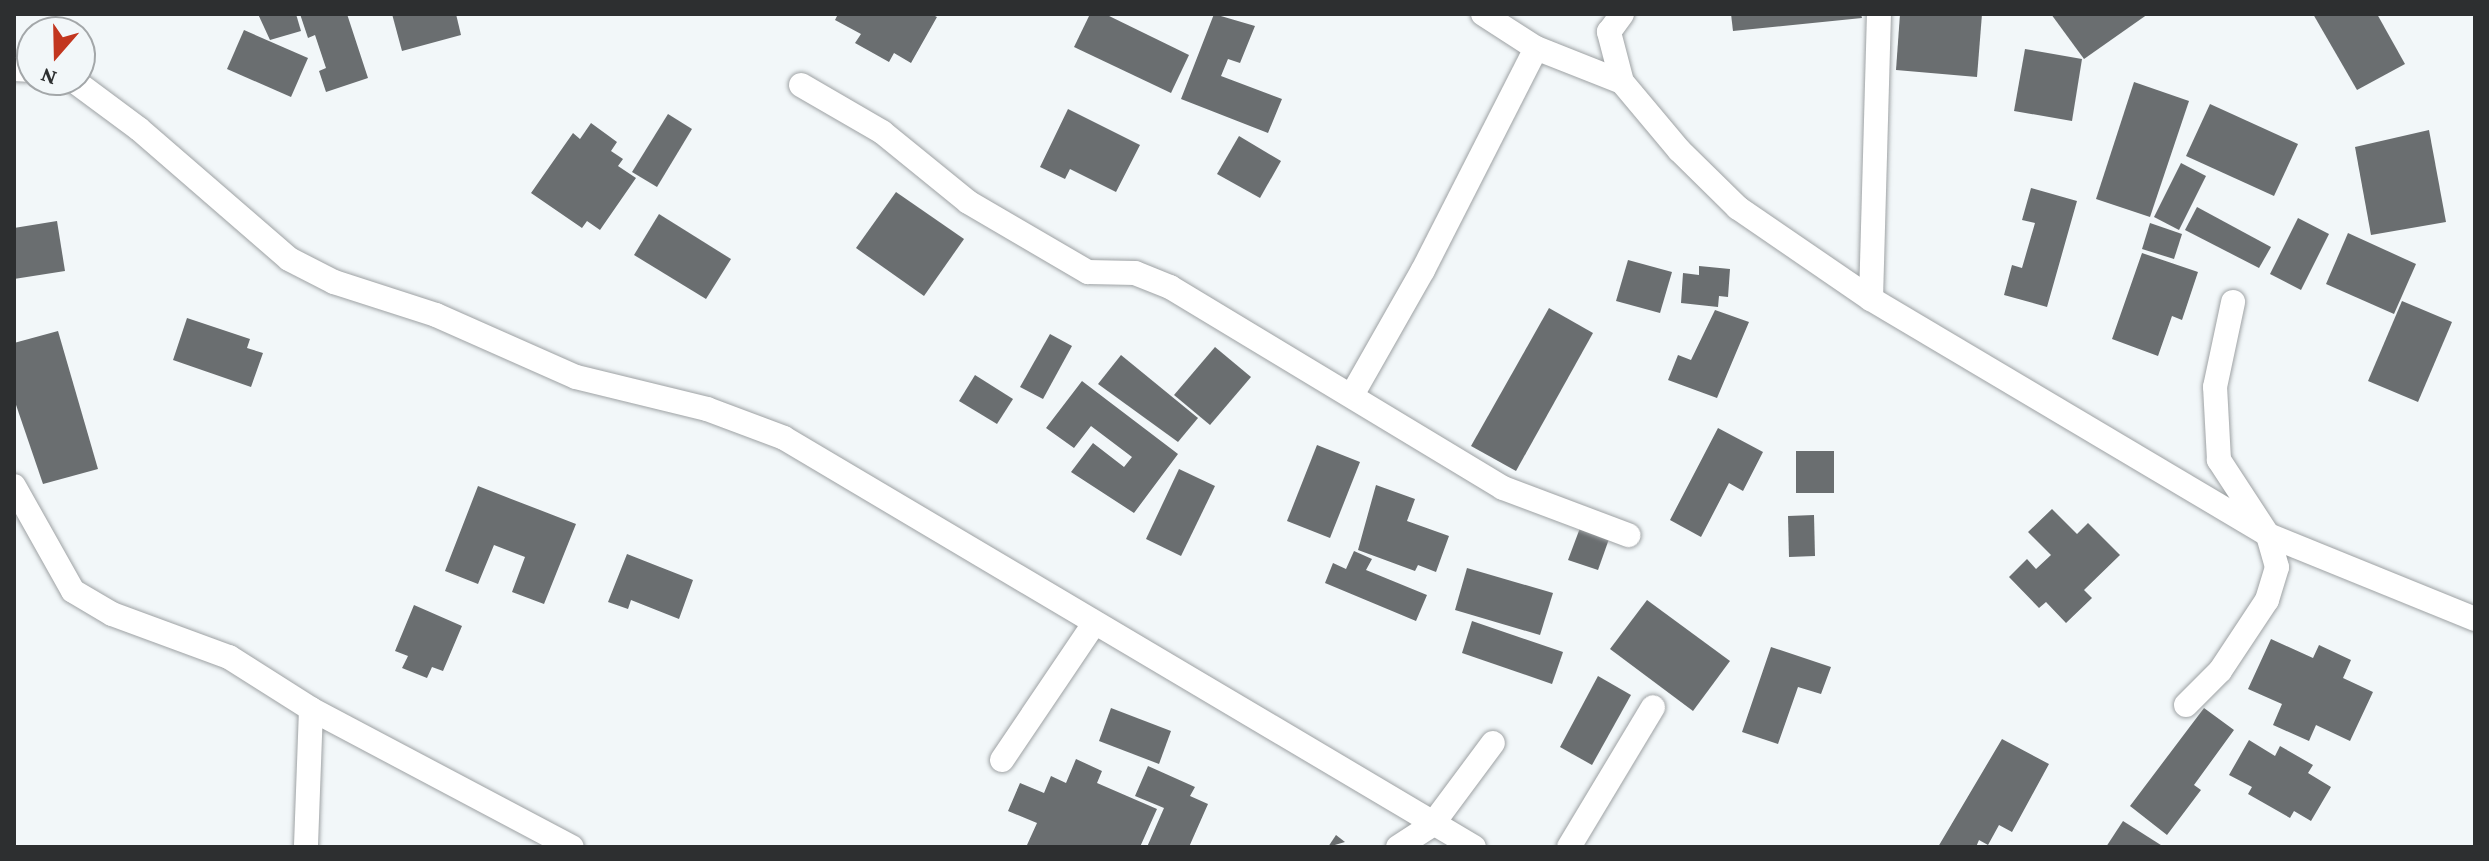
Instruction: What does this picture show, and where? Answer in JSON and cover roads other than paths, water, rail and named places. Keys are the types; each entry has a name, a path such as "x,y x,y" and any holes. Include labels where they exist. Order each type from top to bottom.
{"street":[{"path":"1483,14 1536,48 1622,82"},
{"path":"1622,14 1609,32 1622,82 1679,150 1738,208 1871,299 2268,535 2475,619"},
{"path":"1871,299 1879,14"},
{"path":"1352,395 1423,270 1536,48"},
{"path":"801,85 882,132 968,202 1088,272 1135,273 1170,287 1503,488 1628,535"},
{"path":"95,96 139,129 289,259 334,282 436,315 576,377 707,409 784,438 1093,625 1474,847"},
{"path":"2186,705 2220,671 2267,600 2277,567 2268,535 2219,460 2215,387 2233,302"},
{"path":"14,486 73,591 112,614 229,657 311,709 572,847"},
{"path":"1002,760 1093,625"},
{"path":"1569,847 1653,707"},
{"path":"306,847 311,709"},
{"path":"1398,847 1432,825 1493,743"}]}
